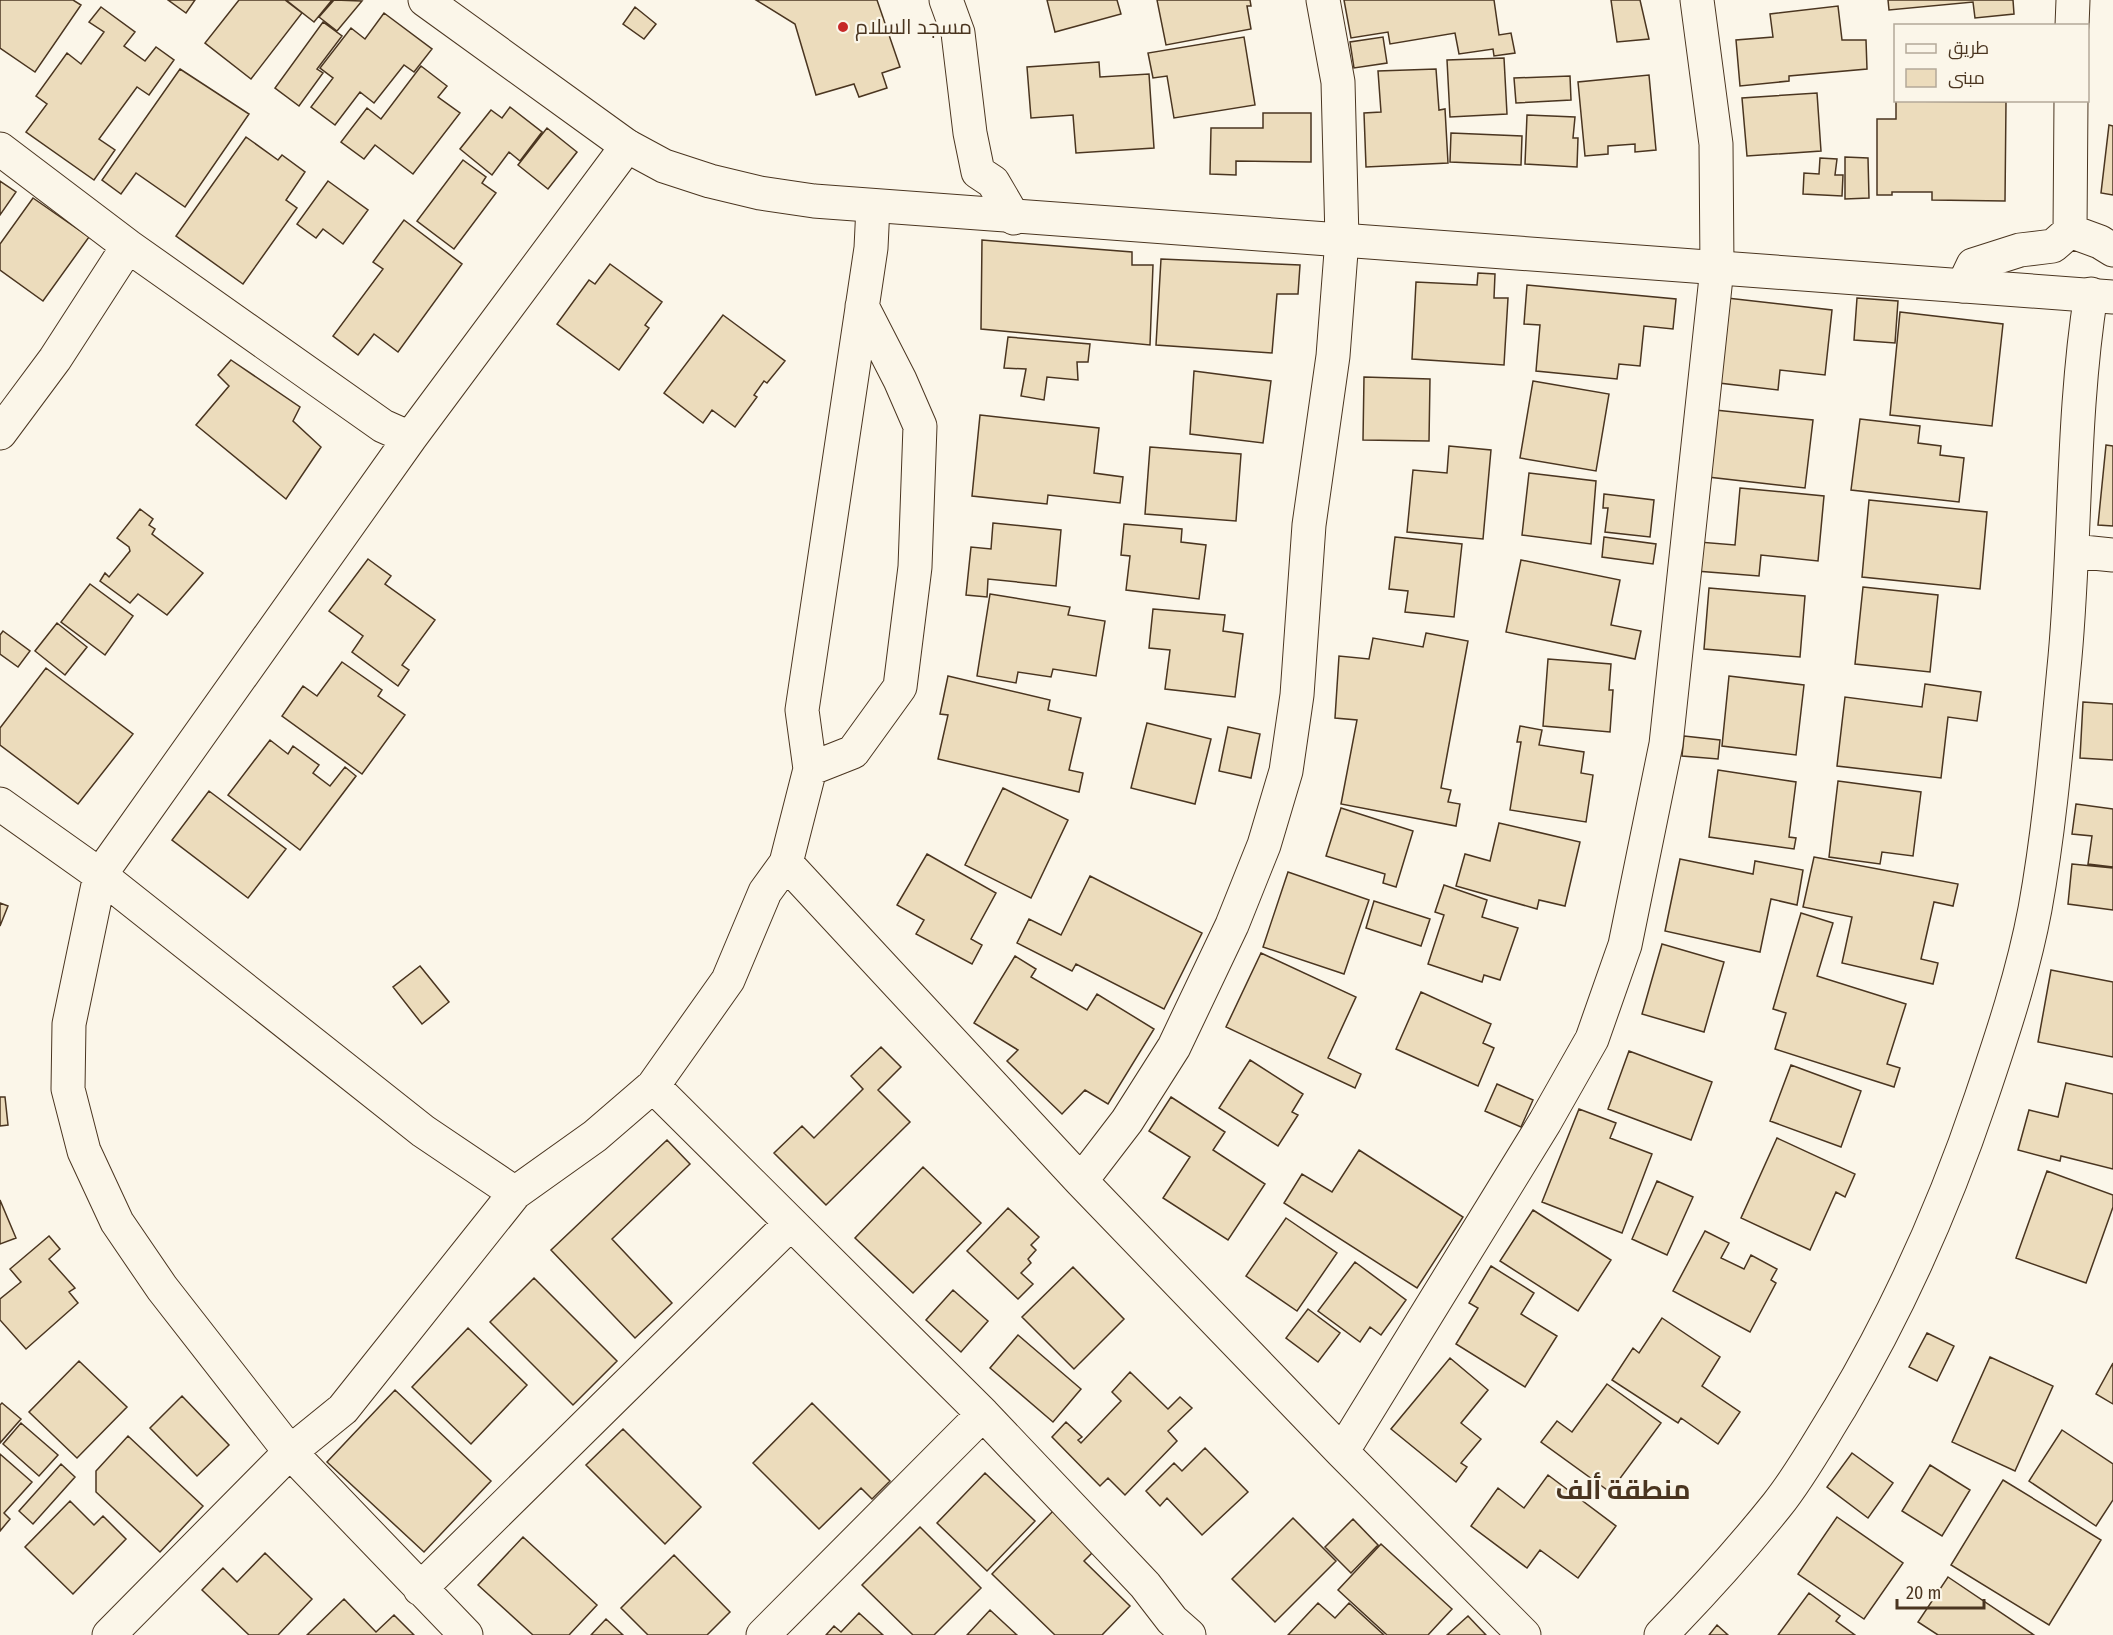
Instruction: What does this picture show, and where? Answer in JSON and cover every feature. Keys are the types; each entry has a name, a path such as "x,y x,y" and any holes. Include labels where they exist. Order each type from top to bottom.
{"street":[{"path":"425,0 627,146 664,166 710,182 814,201 1014,218 1342,239 2102,296 2083,344 2073,551 2064,669 2035,910 2006,1024 1965,1146 1923,1253 1874,1351 1816,1448 1779,1503 1689,1607 1661,1635"},
{"path":"946,0 958,33 970,132 978,172 993,182 1014,218"},
{"path":"1081,1181 1127,1121 1174,1047 1236,915 1264,845 1286,771 1297,695 1309,525 1333,356 1342,239 1338,82 1323,0"},
{"path":"1342,1452 1545,1122 1592,1039 1626,945 1666,744 1717,268 1716,144 1697,0"},
{"path":"2072,24 2073,0"},
{"path":"1963,286 1973,265 2020,250 2053,246 2070,231 2071,102"},
{"path":"466,1635 290,1452 162,1288 117,1222 84,1151 68,1089 69,1023 100,875 410,438 627,146"},
{"path":"0,149 128,246 383,426 410,438"},
{"path":"109,1635 290,1452 343,1409 515,1193 595,1136 653,1086 728,981 765,892 786,863 810,769 802,710 862,306 873,206"},
{"path":"2070,231 2100,242 2113,250"},
{"path":"0,433 55,359 128,246"},
{"path":"810,769 853,752 900,687 915,567 920,426 862,306"},
{"path":"2073,551 2113,555"},
{"path":"0,804 100,875 244,986 423,1131 515,1193"},
{"path":"786,863 1081,1181 1342,1452 1524,1635"},
{"path":"653,1086 983,1414 1145,1585 1173,1630"},
{"path":"420,1589 790,1224"},
{"path":"763,1635 983,1414"}],"building":[{"path":"0,0 73,0 81,5 35,72 0,48"},
{"path":"168,0 195,0 186,13"},
{"path":"239,0 285,0 302,13 251,79 205,43"},
{"path":"286,0 332,0 314,22"},
{"path":"334,0 362,1 337,31 319,17"},
{"path":"756,0 877,0 900,67 882,73 887,88 859,97 854,84 816,95 795,24"},
{"path":"1047,0 1117,0 1121,14 1055,32"},
{"path":"1157,0 1250,0 1251,6 1247,6 1251,29 1166,45"},
{"path":"1344,0 1494,0 1499,35 1511,33 1515,53 1494,56 1493,49 1459,54 1455,33 1390,44 1388,32 1351,38"},
{"path":"1611,0 1640,0 1649,39 1617,42"},
{"path":"1888,0 2013,0 2014,14 1975,18 1973,2 1889,10"},
{"path":"1838,6 1842,40 1866,40 1867,69 1789,76 1789,81 1740,86 1736,40 1773,37 1770,14"},
{"path":"101,7 135,32 124,46 145,61 156,47 174,60 149,95 137,87 99,139 115,150 94,180 26,132 47,104 36,96 67,53 81,64 104,32 89,22"},
{"path":"635,7 656,24 644,39 623,24"},
{"path":"384,13 432,49 414,72 404,65 374,103 360,92 335,125 311,107 333,78 320,68 351,28 365,39"},
{"path":"323,22 342,36 317,69 323,73 299,106 275,88"},
{"path":"1244,37 1255,105 1174,118 1167,76 1153,78 1148,53"},
{"path":"1383,37 1387,63 1354,68 1350,42"},
{"path":"1504,58 1507,114 1450,117 1447,60"},
{"path":"1099,62 1100,77 1149,74 1154,148 1076,153 1073,115 1031,118 1027,67"},
{"path":"421,66 447,86 438,97 460,113 413,174 375,145 364,159 341,142 367,108 381,119"},
{"path":"180,69 249,114 185,207 136,173 121,194 102,180"},
{"path":"1436,69 1439,110 1445,109 1448,163 1366,167 1364,113 1381,112 1378,71"},
{"path":"1649,75 1656,150 1635,152 1635,144 1608,146 1608,154 1585,156 1578,82"},
{"path":"1570,76 1571,100 1516,103 1514,78"},
{"path":"1817,93 1821,151 1747,156 1742,98"},
{"path":"1896,102 2006,102 2005,201 1932,200 1932,192 1892,192 1892,195 1877,195 1877,119 1896,119"},
{"path":"510,107 542,132 520,161 509,152 492,175 460,149 491,110 502,118"},
{"path":"1263,113 1311,113 1311,162 1236,161 1236,175 1210,174 1211,128 1263,128"},
{"path":"1527,115 1575,117 1573,138 1578,138 1577,167 1525,164"},
{"path":"2109,125 2113,126 2113,195 2101,193"},
{"path":"547,128 577,152 548,189 518,165"},
{"path":"1451,133 1522,136 1521,165 1450,162"},
{"path":"246,137 278,160 282,155 305,172 286,200 297,208 243,284 176,236"},
{"path":"1845,157 1868,158 1869,198 1845,199"},
{"path":"1820,158 1837,159 1835,175 1843,175 1842,196 1803,194 1804,173 1819,174"},
{"path":"463,160 486,177 482,183 496,193 454,249 417,221"},
{"path":"0,181 16,192 0,215"},
{"path":"328,181 368,210 343,244 323,229 316,238 297,224"},
{"path":"33,198 89,237 43,301 0,270 0,244"},
{"path":"404,220 462,264 398,352 374,334 358,355 333,336 383,269 373,262"},
{"path":"982,240 1132,252 1132,265 1153,265 1150,345 981,329"},
{"path":"1161,259 1300,265 1298,294 1277,294 1272,353 1156,345"},
{"path":"610,264 662,302 645,325 649,328 619,370 557,324 589,280 595,284"},
{"path":"1478,273 1495,274 1494,298 1508,298 1504,365 1412,359 1416,282 1477,285"},
{"path":"1527,285 1676,299 1673,329 1644,326 1640,366 1619,364 1617,379 1536,371 1540,325 1524,324"},
{"path":"1727,298 1832,310 1825,375 1780,370 1778,390 1719,383"},
{"path":"1857,298 1898,301 1895,343 1854,340"},
{"path":"1900,312 2003,324 1992,426 1890,415"},
{"path":"723,315 785,361 767,383 764,381 754,395 757,397 735,427 712,410 703,423 664,393"},
{"path":"1008,337 1090,344 1088,362 1077,362 1078,380 1047,377 1044,400 1021,396 1026,369 1004,368"},
{"path":"231,360 300,407 293,421 321,447 286,499 196,425 229,386 218,375"},
{"path":"1194,371 1271,381 1263,443 1190,434"},
{"path":"1364,377 1430,379 1429,441 1363,440"},
{"path":"1533,381 1609,394 1596,471 1520,458"},
{"path":"1715,410 1813,420 1805,488 1708,477"},
{"path":"980,415 1099,428 1094,473 1123,477 1120,503 1048,495 1047,504 972,496"},
{"path":"1860,419 1920,426 1918,443 1941,446 1940,455 1964,458 1959,502 1851,490"},
{"path":"2106,445 2113,446 2113,526 2098,525"},
{"path":"1449,446 1491,450 1483,539 1407,532 1413,470 1447,473"},
{"path":"1150,447 1241,454 1236,521 1145,514"},
{"path":"1529,473 1596,481 1591,544 1522,535"},
{"path":"1740,488 1824,496 1818,561 1761,555 1759,576 1696,571 1699,542 1735,545"},
{"path":"1604,494 1654,500 1650,537 1605,532 1608,508 1603,508"},
{"path":"1869,500 1987,512 1980,589 1862,577"},
{"path":"140,509 153,519 149,525 155,529 152,534 203,573 167,615 138,594 130,603 100,581 105,573 109,577 130,551 129,547 117,538"},
{"path":"993,523 1061,530 1056,586 988,579 987,597 966,595 971,547 991,549"},
{"path":"1124,524 1182,529 1181,542 1206,545 1199,599 1126,590 1130,556 1121,555"},
{"path":"1395,537 1462,544 1454,617 1405,612 1408,591 1389,589"},
{"path":"1604,537 1656,544 1653,564 1602,557"},
{"path":"368,559 391,576 385,584 435,620 402,665 409,670 398,686 352,652 363,636 329,611"},
{"path":"1521,560 1620,580 1611,625 1641,631 1635,659 1506,632"},
{"path":"90,584 133,616 105,655 61,622"},
{"path":"1863,587 1938,595 1930,672 1855,664"},
{"path":"1709,588 1805,596 1800,657 1704,649"},
{"path":"990,594 1070,607 1068,615 1105,621 1096,676 1053,669 1051,677 1018,672 1016,683 977,676"},
{"path":"1153,609 1225,615 1223,631 1243,634 1235,697 1165,689 1170,650 1149,648"},
{"path":"57,623 87,647 65,675 35,651"},
{"path":"3,631 30,651 18,667 0,654 0,635"},
{"path":"1426,633 1468,641 1441,788 1451,790 1448,802 1460,804 1456,826 1341,804 1357,720 1335,718 1339,656 1369,659 1373,638 1423,647"},
{"path":"1548,659 1611,664 1609,690 1613,690 1610,732 1543,726"},
{"path":"342,662 382,690 378,696 405,715 362,774 282,716 303,686 317,696"},
{"path":"46,668 133,734 78,804 0,745 0,728"},
{"path":"948,676 1050,700 1048,710 1081,718 1069,770 1083,773 1079,792 938,759 948,715 940,714"},
{"path":"1729,676 1804,685 1796,755 1722,746"},
{"path":"1925,684 1981,692 1977,721 1948,717 1941,778 1837,766 1845,697 1922,707"},
{"path":"2083,702 2113,704 2113,760 2080,758"},
{"path":"1147,723 1211,739 1195,804 1131,788"},
{"path":"1520,726 1542,730 1539,745 1584,752 1581,773 1593,775 1586,822 1510,810 1521,742 1517,742"},
{"path":"1228,727 1260,734 1251,778 1219,771"},
{"path":"1684,736 1720,740 1718,759 1682,756"},
{"path":"270,740 288,754 293,746 319,765 313,773 330,786 345,767 356,776 300,850 228,795"},
{"path":"1718,770 1796,782 1789,837 1796,838 1794,849 1709,837"},
{"path":"1838,781 1921,792 1913,856 1882,852 1880,864 1829,857"},
{"path":"1003,788 1068,820 1031,898 965,865"},
{"path":"209,791 286,849 248,898 172,840"},
{"path":"2076,804 2113,809 2113,867 2088,864 2092,836 2072,834"},
{"path":"1341,808 1413,831 1396,887 1383,883 1385,874 1326,856"},
{"path":"1499,823 1580,842 1565,906 1539,900 1537,909 1456,886 1465,854 1490,861"},
{"path":"927,854 996,893 971,939 982,945 972,964 916,934 924,920 897,905"},
{"path":"1814,857 1958,884 1953,906 1934,902 1921,959 1938,963 1933,984 1842,963 1852,917 1803,907"},
{"path":"1680,859 1753,874 1755,861 1803,870 1797,905 1771,899 1760,952 1665,931"},
{"path":"2072,864 2113,868 2113,910 2068,904"},
{"path":"1288,872 1369,900 1344,974 1263,947"},
{"path":"1090,876 1202,933 1164,1009 1076,964 1072,971 1017,943 1029,919 1061,935"},
{"path":"1444,885 1487,900 1482,917 1518,928 1500,980 1484,975 1482,982 1428,964 1444,915 1435,912"},
{"path":"1374,901 1430,919 1421,946 1366,928"},
{"path":"0,903 8,906 0,926"},
{"path":"1801,913 1833,923 1817,976 1906,1004 1887,1064 1900,1068 1894,1087 1775,1049 1786,1013 1773,1009"},
{"path":"1662,944 1724,962 1704,1032 1642,1014"},
{"path":"1261,953 1356,997 1328,1058 1361,1074 1355,1088 1226,1027"},
{"path":"1015,956 1036,969 1031,977 1087,1010 1097,994 1154,1029 1108,1104 1085,1090 1062,1114 1007,1061 1018,1050 974,1023"},
{"path":"420,966 449,1002 422,1024 393,987"},
{"path":"2051,970 2113,982 2113,1057 2038,1042"},
{"path":"1421,992 1491,1024 1483,1043 1494,1048 1478,1086 1396,1049"},
{"path":"881,1047 901,1067 878,1090 910,1122 826,1205 774,1153 802,1126 814,1138 863,1089 851,1076"},
{"path":"1629,1051 1712,1082 1691,1140 1608,1109"},
{"path":"1250,1060 1303,1094 1292,1112 1298,1115 1278,1146 1219,1108"},
{"path":"1791,1065 1861,1091 1841,1147 1770,1121"},
{"path":"2066,1083 2113,1094 2113,1169 2061,1156 2060,1161 2018,1150 2029,1110 2058,1117"},
{"path":"1497,1084 1533,1100 1521,1127 1485,1111"},
{"path":"0,1097 5,1097 8,1125 0,1126"},
{"path":"1171,1097 1225,1132 1213,1150 1265,1184 1228,1240 1163,1198 1190,1157 1149,1131"},
{"path":"1579,1109 1616,1123 1610,1138 1652,1154 1622,1233 1542,1202"},
{"path":"1777,1138 1855,1174 1845,1197 1836,1192 1810,1250 1741,1218"},
{"path":"667,1140 690,1164 612,1239 672,1303 635,1338 551,1250"},
{"path":"1359,1150 1463,1217 1417,1288 1284,1203 1302,1174 1332,1192"},
{"path":"923,1167 981,1223 913,1293 855,1238"},
{"path":"2047,1171 2113,1195 2113,1207 2086,1283 2016,1258"},
{"path":"1657,1181 1693,1197 1667,1255 1632,1239"},
{"path":"0,1200 16,1238 0,1244"},
{"path":"1008,1208 1039,1237 1031,1245 1036,1250 1028,1259 1031,1263 1021,1273 1033,1284 1018,1299 967,1251"},
{"path":"1533,1210 1611,1260 1578,1311 1500,1261"},
{"path":"1286,1218 1337,1253 1297,1311 1246,1276"},
{"path":"1705,1231 1729,1243 1721,1258 1744,1269 1751,1255 1777,1269 1771,1280 1776,1283 1750,1332 1673,1291"},
{"path":"49,1236 60,1249 49,1259 75,1288 69,1292 78,1303 26,1349 0,1320 0,1299 21,1282 10,1269"},
{"path":"1355,1262 1406,1300 1381,1335 1370,1327 1360,1342 1318,1311"},
{"path":"1491,1266 1534,1293 1521,1314 1557,1336 1525,1387 1456,1344 1478,1308 1469,1303"},
{"path":"1073,1267 1124,1319 1074,1369 1022,1317"},
{"path":"534,1278 617,1361 573,1405 490,1322"},
{"path":"953,1290 988,1321 961,1352 926,1320"},
{"path":"1308,1309 1340,1333 1318,1362 1286,1338"},
{"path":"1662,1318 1720,1357 1702,1386 1740,1412 1718,1444 1681,1418 1678,1423 1612,1380 1633,1348 1639,1353"},
{"path":"468,1328 527,1385 471,1444 412,1387"},
{"path":"1927,1333 1954,1346 1937,1381 1909,1367"},
{"path":"1018,1335 1081,1389 1053,1422 990,1368"},
{"path":"1990,1357 2053,1386 2015,1471 1952,1442"},
{"path":"1450,1358 1488,1390 1461,1423 1481,1439 1461,1463 1467,1467 1456,1482 1391,1429"},
{"path":"79,1361 127,1407 77,1458 29,1412"},
{"path":"2113,1363 2113,1404 2096,1394"},
{"path":"1130,1372 1168,1409 1180,1397 1192,1408 1168,1431 1177,1441 1125,1495 1108,1478 1100,1486 1052,1437 1066,1422 1082,1437 1078,1440 1081,1443 1121,1401 1112,1392"},
{"path":"1607,1384 1661,1423 1610,1492 1541,1442 1557,1421 1572,1432"},
{"path":"395,1390 491,1481 424,1552 327,1462"},
{"path":"182,1396 229,1445 197,1476 150,1428"},
{"path":"2,1403 21,1419 0,1443 0,1405"},
{"path":"812,1403 890,1481 872,1499 861,1488 819,1529 753,1463"},
{"path":"21,1423 58,1455 39,1476 3,1444"},
{"path":"623,1429 701,1507 665,1544 586,1465"},
{"path":"2062,1430 2113,1464 2113,1500 2096,1526 2029,1481"},
{"path":"128,1436 203,1506 160,1552 96,1492 96,1471"},
{"path":"1205,1448 1248,1492 1202,1535 1167,1498 1160,1506 1146,1491 1174,1463 1182,1471"},
{"path":"1852,1453 1893,1483 1868,1518 1827,1487"},
{"path":"0,1454 32,1482 4,1513 10,1519 0,1531"},
{"path":"61,1464 75,1477 33,1524 19,1511"},
{"path":"1930,1465 1970,1490 1942,1536 1902,1511"},
{"path":"985,1473 1035,1521 987,1571 937,1523"},
{"path":"1548,1475 1616,1526 1578,1578 1540,1550 1527,1568 1471,1526 1498,1488 1524,1508"},
{"path":"2003,1480 2101,1540 2049,1625 1951,1565"},
{"path":"70,1501 94,1525 103,1516 126,1539 73,1594 25,1547"},
{"path":"1054,1510 1095,1550 1084,1561 1130,1606 1102,1635 1055,1635 992,1574"},
{"path":"1837,1517 1903,1563 1864,1619 1798,1574"},
{"path":"1293,1518 1336,1561 1275,1622 1232,1579"},
{"path":"1353,1519 1378,1545 1351,1573 1325,1547"},
{"path":"920,1527 981,1588 934,1635 913,1635 862,1585"},
{"path":"523,1537 597,1605 569,1635 533,1635 478,1585"},
{"path":"1381,1544 1452,1609 1428,1635 1387,1635 1338,1590"},
{"path":"265,1553 312,1599 278,1635 249,1635 202,1590 223,1568 237,1582"},
{"path":"674,1555 730,1612 707,1635 648,1635 621,1608"},
{"path":"1948,1577 2034,1635 1938,1635 1918,1622"},
{"path":"1809,1593 1840,1616 1836,1621 1855,1635 1778,1635"},
{"path":"344,1599 376,1632 394,1615 414,1635 307,1635"},
{"path":"1318,1603 1335,1618 1349,1603 1384,1635 1288,1635"},
{"path":"990,1610 1017,1635 967,1635"},
{"path":"859,1613 883,1635 826,1635 834,1626 841,1632"},
{"path":"1468,1616 1486,1635 1447,1635"},
{"path":"606,1619 623,1635 591,1635"},
{"path":"1717,1625 1728,1635 1709,1635"}],"place":[{"name":"مسجد السلام","path":"843,27"}],"district":[{"name":"منطقة ألف","path":"1623,1490"}]}
